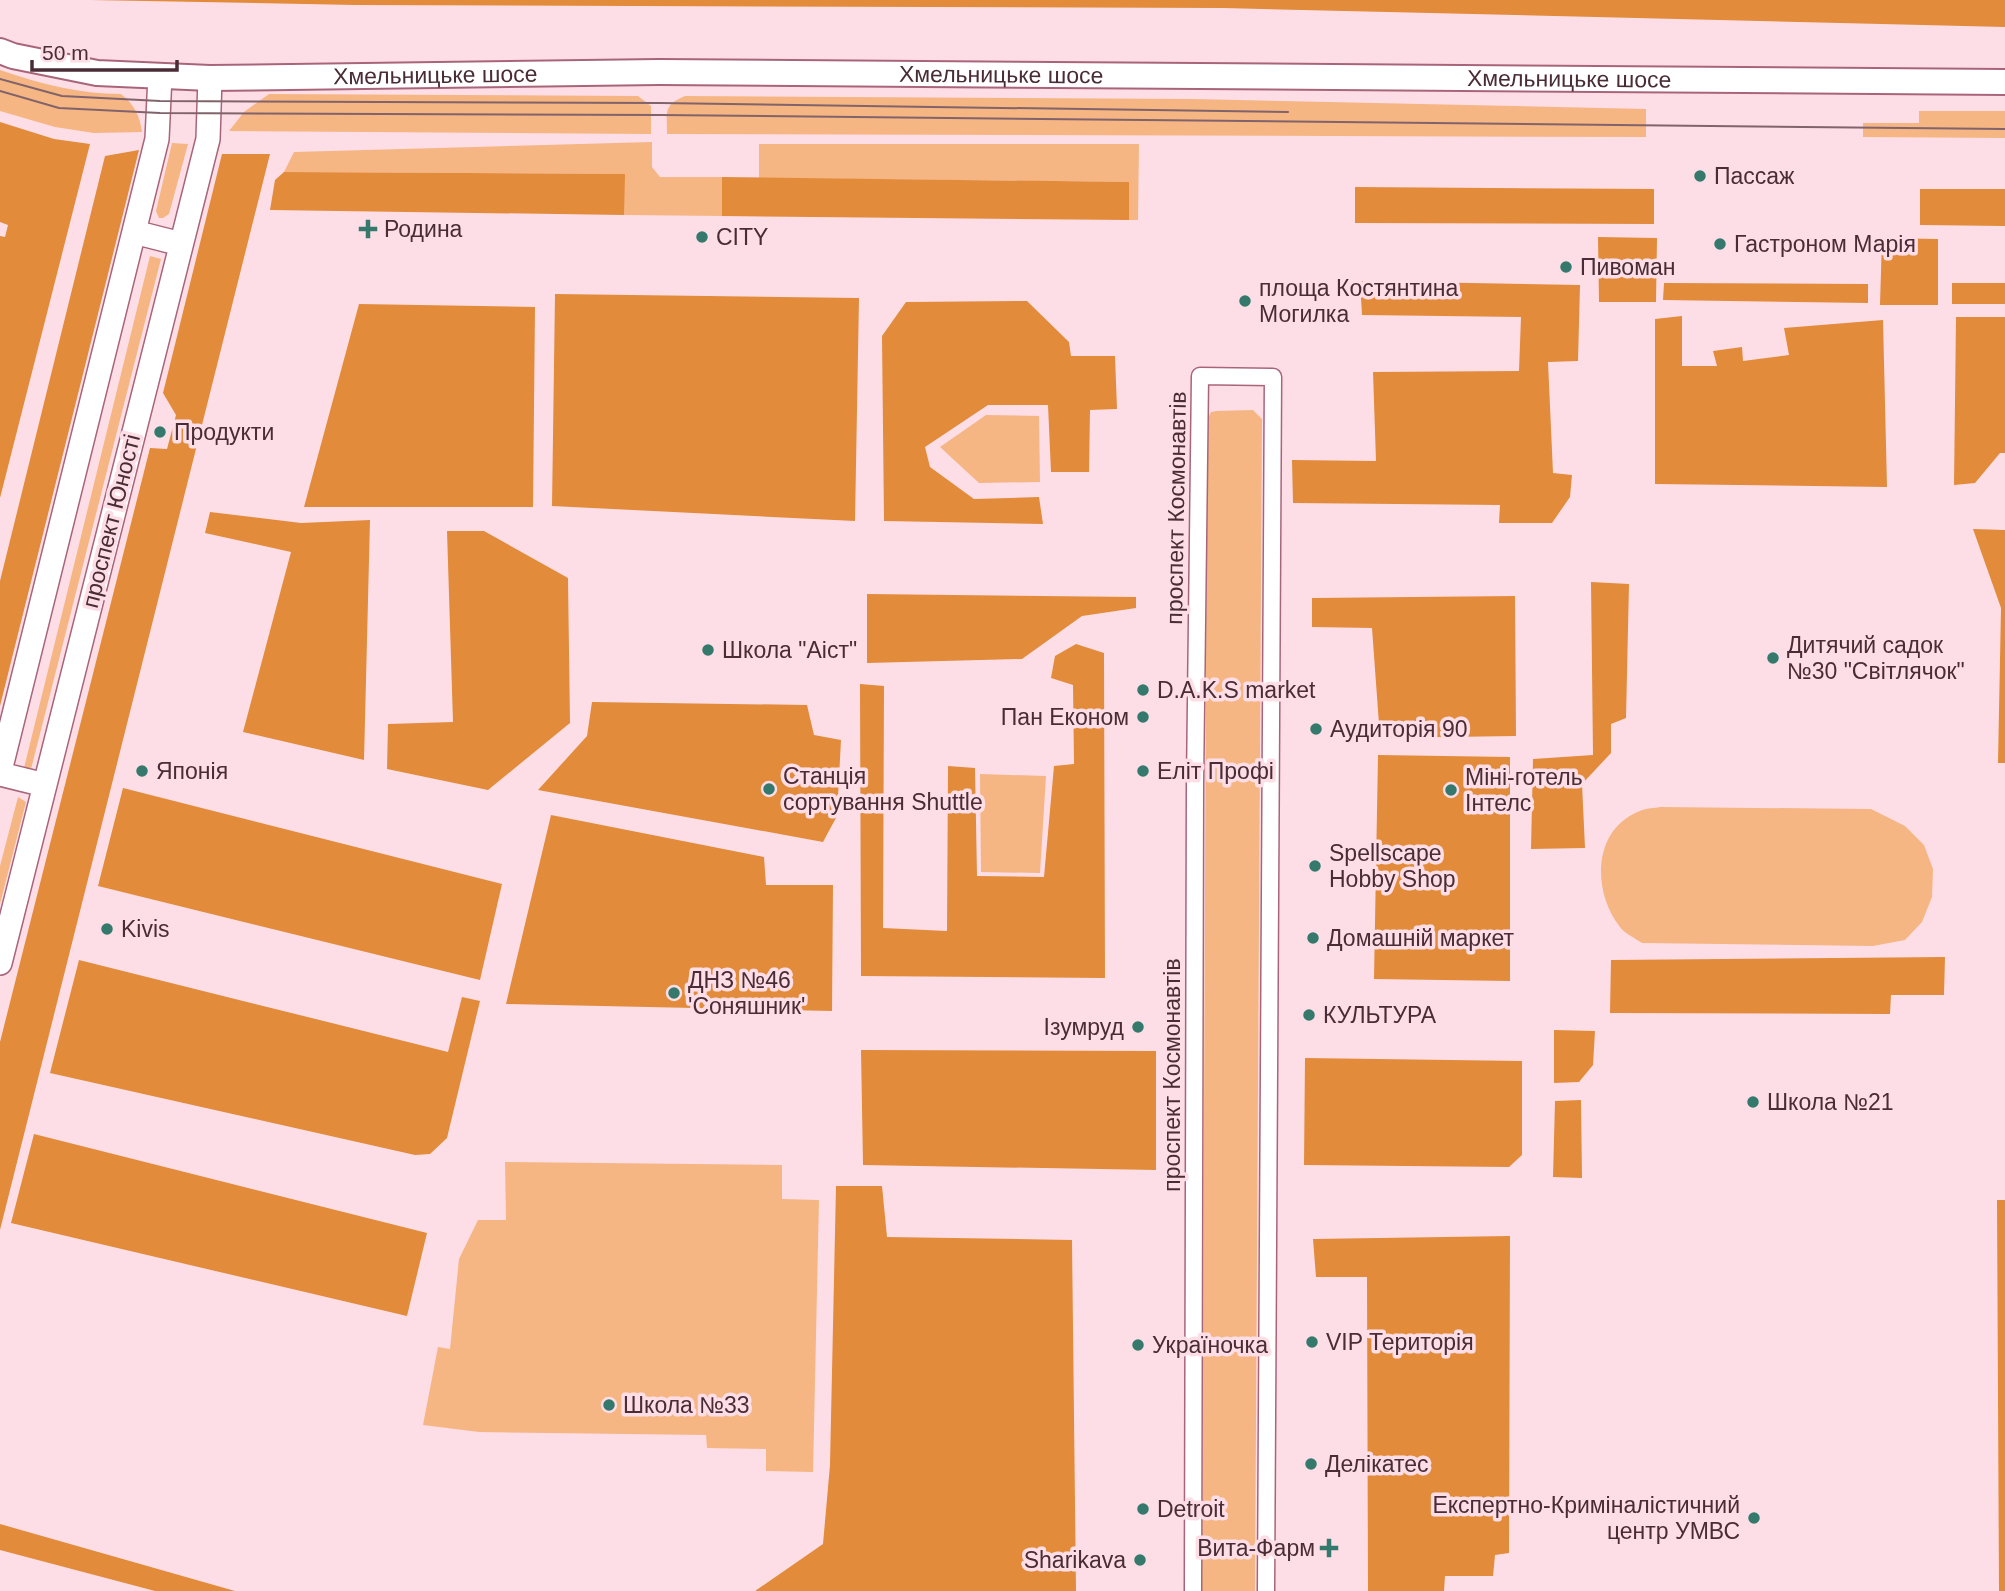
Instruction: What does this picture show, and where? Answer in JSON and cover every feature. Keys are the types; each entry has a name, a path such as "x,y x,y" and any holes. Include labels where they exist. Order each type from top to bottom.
{"main road":[{"name":"Хмельницьке шосе","path":"0,51 97,73 210,78 673,72 2005,82"},
{"name":"проспект Юності","path":"0,772 157,139 160,76"},
{"name":"проспект Юності","path":"0,963 208,139 210,78"},
{"path":"134,232 181,244"},
{"path":"0,772 45,785"}],"street":[{"name":"проспект Космонавтів","path":"1193,1591 1195,812 1200,376 1212,376 1273,377 1266,1591"}],"shaded area":[{"path":"90,0 2005,0 2005,27 1223,8 356,5"},
{"path":"0,70 60,87 121,94 136,111 142,132 94,133 55,127 0,111"},
{"path":"269,94 638,96 651,106 651,134 229,131 244,112"},
{"path":"685,96 1193,99 1646,109 1646,137 667,134 668,110 673,103"},
{"path":"1919,111 2005,111 2005,138 1863,137 1863,123 1919,123"},
{"path":"0,122 54,139 90,144 0,498 0,236 5,237 8,225 0,222"},
{"path":"652,142 652,167 660,177 722,177 722,216 624,215 624,174 284,172 294,152"},
{"path":"172,143 188,144 169,214 159,218 156,211"},
{"path":"759,144 1139,144 1138,220 1129,220 1129,182 759,178"},
{"path":"139,150 0,706 0,581 105,156"},
{"path":"222,154 270,154 0,1230 0,1042 150,448 167,449 176,415 163,393"},
{"path":"284,172 625,174 624,215 270,210 275,180"},
{"path":"722,177 1129,182 1129,220 722,216"},
{"path":"1355,187 1654,189 1654,224 1355,223"},
{"path":"1920,189 2005,189 2005,226 1920,225"},
{"path":"1598,237 1657,238 1656,302 1599,302"},
{"path":"1882,238 1938,239 1938,305 1880,305"},
{"path":"150,256 161,259 30,773 23,772"},
{"path":"1360,281 1580,285 1578,361 1548,362 1553,473 1572,475 1570,497 1552,523 1499,523 1500,505 1293,503 1292,460 1376,461 1373,372 1519,371 1521,317 1362,315"},
{"path":"1664,283 1868,284 1868,303 1663,300"},
{"path":"1952,283 2005,283 2005,304 1952,304"},
{"path":"555,294 859,298 855,521 552,506"},
{"path":"1027,301 1069,342 1071,356 1115,356 1117,409 1090,410 1089,472 1051,472 1048,405 988,405 925,447 930,467 974,499 1039,497 1043,524 884,521 882,336 906,302"},
{"path":"359,304 535,307 533,507 304,507"},
{"path":"1682,316 1682,366 1717,366 1713,351 1742,347 1743,361 1789,355 1784,328 1883,320 1887,487 1655,484 1655,319"},
{"path":"1956,317 2005,317 2005,453 2000,453 1975,483 1954,485"},
{"path":"1253,410 1262,419 1255,1591 1202,1591 1207,420 1211,412"},
{"path":"986,415 1039,416 1040,482 979,483 940,447"},
{"path":"210,512 301,523 370,520 364,760 243,732 291,552 205,533"},
{"path":"1973,529 2005,530 2005,763 1998,763 2001,608"},
{"path":"447,531 484,531 568,578 570,723 488,790 387,769 388,724 453,722"},
{"path":"1591,582 1629,584 1626,718 1611,724 1611,753 1582,784 1585,848 1531,849 1533,759 1593,755"},
{"path":"867,594 1136,597 1136,608 1082,616 1022,659 867,663"},
{"path":"1515,596 1516,736 1380,738 1372,628 1312,627 1312,598"},
{"path":"1076,644 1104,653 1105,978 861,976 860,684 884,686 883,928 947,931 948,766 975,768 977,876 1044,877 1054,766 1074,764 1073,685 1051,678 1055,656"},
{"path":"592,702 807,705 814,735 841,740 837,816 823,842 538,790 587,736"},
{"path":"1378,755 1510,757 1510,981 1374,979"},
{"path":"980,774 1046,776 1040,873 981,872"},
{"path":"123,788 502,884 480,980 98,886"},
{"path":"18,797 26,802 0,904 0,866"},
{"path":"1661,807 1871,809 1905,826 1924,845 1933,869 1932,897 1922,922 1905,940 1873,946 1642,943 1627,934 1611,913 1601,880 1602,863 1605,846 1624,820 1642,810"},
{"path":"551,815 764,857 766,885 833,885 832,1011 506,1004"},
{"path":"1945,957 1944,995 1891,995 1890,1014 1610,1013 1611,960"},
{"path":"79,960 448,1052 462,997 480,1001 447,1138 430,1154 415,1155 50,1073"},
{"path":"1554,1030 1595,1031 1593,1065 1579,1082 1554,1083"},
{"path":"861,1050 1156,1051 1156,1170 863,1165"},
{"path":"1305,1058 1522,1061 1522,1155 1509,1167 1304,1165"},
{"path":"1581,1100 1582,1178 1553,1177 1555,1101"},
{"path":"34,1134 427,1233 407,1316 11,1223"},
{"path":"505,1162 782,1165 782,1199 819,1200 813,1472 766,1471 766,1449 707,1448 706,1435 479,1432 423,1425 438,1347 450,1349 459,1259 478,1220 506,1220"},
{"path":"836,1186 882,1186 887,1237 1072,1240 1076,1591 755,1591 823,1544 830,1465"},
{"path":"1997,1200 2005,1200 2005,1591 1999,1591"},
{"path":"1510,1236 1509,1553 1495,1555 1493,1576 1445,1576 1444,1591 1368,1591 1367,1277 1316,1277 1313,1239"},
{"path":"0,1524 235,1591 155,1591 0,1550"}],"tram line":[{"path":"0,79 62,96 160,101 660,103 1288,112"},
{"path":"0,91 59,108 160,113 660,115 2005,129"}],"place":[{"name":"Пассаж","path":"1700,176"},
{"name":"Родина","path":"368,229"},
{"name":"CITY","path":"702,237"},
{"name":"Гастроном Марія","path":"1720,244"},
{"name":"Пивоман","path":"1566,267"},
{"name":"площа Костянтина Могилка","path":"1245,301"},
{"name":"Продукти","path":"160,432"},
{"name":"Школа \"Аіст\"","path":"708,650"},
{"name":"Дитячий садок №30 \"Світлячок\"","path":"1773,658"},
{"name":"D.A.K.S market","path":"1143,690"},
{"name":"Пан Економ","path":"1143,717"},
{"name":"Аудиторія 90","path":"1316,729"},
{"name":"Японія","path":"142,771"},
{"name":"Еліт Профі","path":"1143,771"},
{"name":"Станція сортування Shuttle","path":"769,789"},
{"name":"Міні-готель Інтелс","path":"1451,790"},
{"name":"Spellscape Hobby Shop","path":"1315,866"},
{"name":"Kivis","path":"107,929"},
{"name":"Домашній маркет","path":"1313,938"},
{"name":"ДНЗ №46 'Соняшник'","path":"674,993"},
{"name":"КУЛЬТУРА","path":"1309,1015"},
{"name":"Ізумруд","path":"1138,1027"},
{"name":"Школа №21","path":"1753,1102"},
{"name":"VIP Територія","path":"1312,1342"},
{"name":"Україночка","path":"1138,1345"},
{"name":"Школа №33","path":"609,1405"},
{"name":"Делікатес","path":"1311,1464"},
{"name":"Detroit","path":"1143,1509"},
{"name":"Експертно-Криміналістичний центр УМВС","path":"1754,1518"},
{"name":"Вита-Фарм","path":"1329,1548"},
{"name":"Sharikava","path":"1140,1560"}]}
